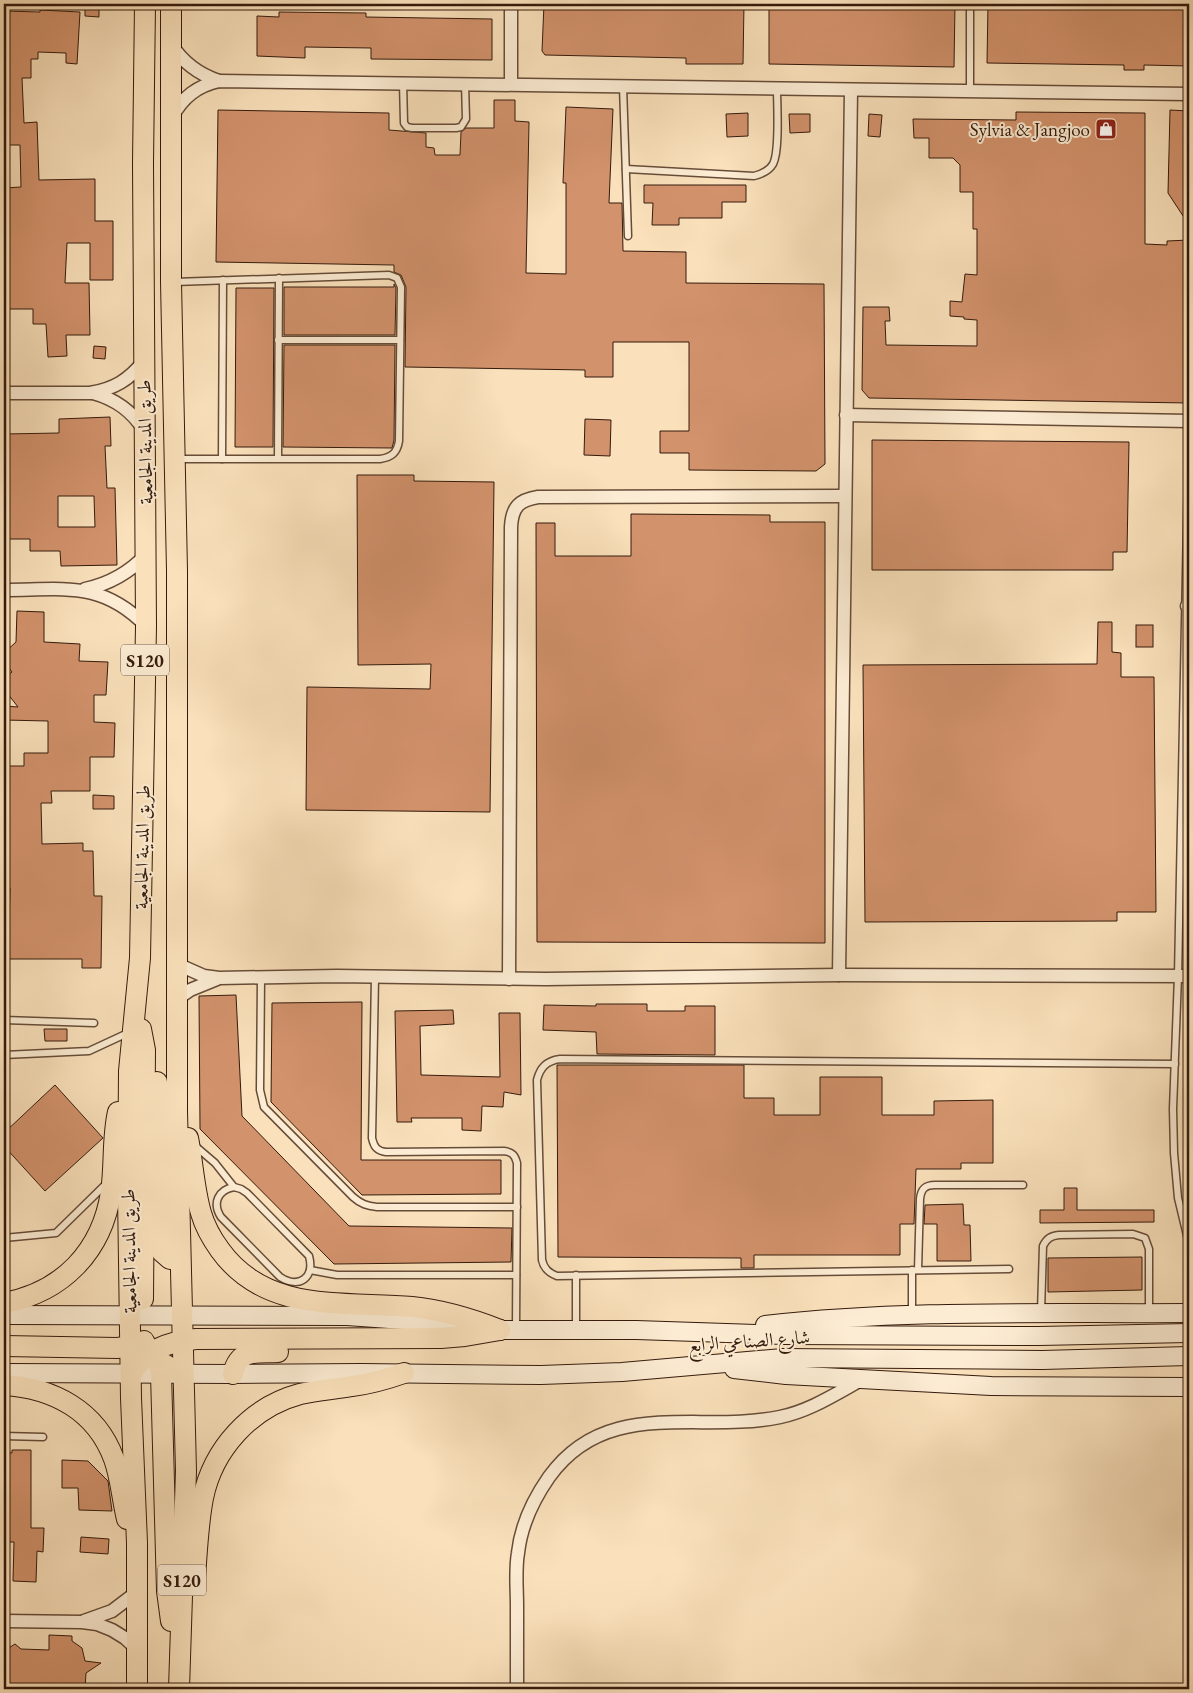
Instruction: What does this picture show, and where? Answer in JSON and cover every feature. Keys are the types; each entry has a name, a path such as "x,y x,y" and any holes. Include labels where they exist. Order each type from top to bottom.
{"main road":[{"name":"طريق المدينة الجامعية","path":"137,1689 137,1543 131,1374 147,1343 128,1194 129,1071 140,958 146,626 144,4"},
{"name":"طريق المدينة الجامعية","path":"171,4 171,282 176,459 178,1111 181,1316 186,1471 179,1689"},
{"path":"134,1023 142,1030 144,1050 147,1343 167,1591 173,1632 180,1647"},
{"path":"144,1050 155,1074 158,1087 162,1252 170,1259 180,1257"},
{"path":"4,1303 27,1297 46,1289 63,1278 80,1263 101,1230 108,1210 117,1117 129,1071"},
{"path":"178,1111 188,1140 201,1214 211,1237 244,1276 265,1289 288,1297 313,1301 414,1307 472,1319 508,1330"},
{"path":"716,1332 796,1321 912,1315 1189,1313"},
{"path":"4,1315 147,1343 183,1374"},
{"path":"4,1373 131,1374 147,1343 173,1325 181,1316"},
{"name":"شارع الصناعي الرابع","path":"181,1316 347,1316 508,1330 1040,1336 1189,1333"},
{"path":"4,1346 147,1343 196,1339 441,1338 508,1330"},
{"path":"233,1374 235,1364 242,1356 253,1353 430,1350 465,1336"},
{"name":"شارع الصناعي الرابع","path":"183,1374 404,1373 541,1375 622,1372 775,1359 1042,1360 1189,1356"},
{"path":"699,1364 778,1374 991,1386 1189,1387"},
{"path":"180,1647 191,1617 203,1496 212,1468 227,1443 247,1422 271,1405 299,1394 379,1381 404,1373"},
{"path":"4,1386 31,1388 53,1394 86,1416 104,1438 114,1459 127,1519 137,1543"}],"street":[{"path":"511,4 511,83"},
{"path":"171,42 186,63 196,71 219,81"},
{"path":"171,119 181,102 195,90 219,81 511,83 1189,94"},
{"path":"839,975 851,90"},
{"path":"90,393 116,386 127,380 144,362"},
{"path":"4,393 90,393 104,396 123,406 138,420 146,432"},
{"path":"846,415 1189,421"},
{"path":"509,979 511,527 512,515 517,505 526,499 538,497 845,496"},
{"path":"79,590 108,583 135,566 146,554"},
{"path":"4,590 79,590 94,592 115,601 135,614 146,626"},
{"path":"177,964 204,976 219,978 375,977 509,979 839,975 1184,976"},
{"path":"177,999 197,987 219,978"},
{"path":"517,1689 516,1578 522,1530 531,1507 543,1486 557,1466 575,1449 595,1436 641,1423 760,1420 781,1417 802,1411 863,1379"},
{"path":"82,1622 112,1611 137,1592"},
{"path":"4,1621 82,1622 97,1624 112,1630 137,1649"}],"lane":[{"path":"970,4 970,91"},
{"path":"403,82 404,122 407,127 412,128 461,127 466,119 465,83"},
{"path":"623,85 628,236"},
{"path":"626,169 754,176 766,172 776,157 777,88"},
{"path":"171,282 393,276 400,282 401,287 399,441 398,449 394,454 380,459 176,459"},
{"path":"278,278 278,458"},
{"path":"222,459 223,280"},
{"path":"278,340 400,340"},
{"path":"1189,421 1184,976 1175,1064 1173,1109 1178,1198 1189,1244"},
{"path":"375,977 372,1138 374,1146 379,1151 386,1152 504,1151 510,1152 515,1156 517,1162 516,1275 508,1330"},
{"path":"261,978 260,1090 264,1107 360,1203 377,1207 517,1207"},
{"path":"4,1020 94,1023"},
{"path":"4,1055 89,1051 106,1044 134,1023"},
{"path":"1009,1269 557,1276 552,1274 543,1266 542,1260 537,1080 542,1068 553,1060 1175,1064"},
{"path":"188,1140 215,1163 234,1187"},
{"path":"4,1238 56,1234 112,1178"},
{"path":"912,1315 920,1193 924,1188 929,1185 1023,1185"},
{"path":"234,1187 247,1193 309,1256 312,1264 310,1270 304,1279 296,1283 287,1282 221,1217 217,1211 216,1204 218,1198 228,1188 234,1187"},
{"path":"1041,1314 1043,1246 1046,1240 1059,1234 1133,1234 1145,1238 1149,1249 1149,1314"},
{"path":"310,1270 337,1276 516,1275"},
{"path":"576,1275 576,1330"},
{"path":"4,1436 43,1437"}],"building":[{"path":"85,4 99,4 99,17 85,16"},
{"path":"544,4 744,4 743,64 686,64 686,58 545,55 542,51"},
{"path":"769,4 955,4 954,67 769,64"},
{"path":"988,4 1189,4 1189,66 1144,65 1144,70 1124,70 1124,65 987,63"},
{"path":"40,10 80,12 77,64 66,63 66,53 38,52 38,59 31,59 31,78 22,78 24,123 37,122 39,180 95,179 95,221 113,221 113,280 90,280 90,243 67,243 65,283 89,283 90,335 66,335 67,356 48,357 46,324 33,324 33,309 4,309 4,188 21,187 20,145 4,145 4,11 40,12"},
{"path":"279,12 366,13 366,17 492,19 492,60 371,59 371,48 305,47 305,58 257,56 257,16 279,17"},
{"path":"494,100 515,100 515,121 529,122 526,273 566,274 566,183 563,183 566,107 613,109 609,203 622,203 623,251 686,252 686,283 824,284 825,464 816,471 689,470 689,453 660,453 660,431 689,431 689,342 613,342 613,377 585,377 585,370 405,367 406,287 401,275 394,272 394,265 216,262 218,110 389,113 389,130 426,133 426,147 434,148 435,155 460,155 461,132 466,128 494,128"},
{"path":"1170,110 1189,111 1189,225 1168,193"},
{"path":"1016,112 1145,113 1145,244 1167,245 1167,241 1189,240 1189,403 869,398 862,390 863,307 889,307 890,321 885,321 886,345 977,346 977,320 950,316 950,301 962,302 965,274 977,275 977,229 973,229 973,192 960,192 960,165 953,158 929,158 929,138 914,138 913,119 1016,120"},
{"path":"748,113 748,136 727,137 726,114"},
{"path":"789,114 810,114 810,132 790,133"},
{"path":"869,114 882,115 880,137 868,136"},
{"path":"644,185 746,185 746,202 722,202 722,218 679,218 679,225 652,225 653,203 644,203"},
{"path":"394,284 396,288 395,335 284,335 284,287 394,287"},
{"path":"236,288 274,288 273,447 235,447"},
{"path":"284,345 395,345 394,440 392,448 283,447"},
{"path":"94,346 106,347 105,359 93,358"},
{"path":"110,417 111,446 105,446 107,488 115,488 117,565 61,566 60,551 30,551 30,539 6,539 7,486 4,486 4,434 59,433 59,419","holes":["58,496 94,496 95,527 58,527"]},
{"path":"585,419 611,420 610,456 584,455"},
{"path":"872,440 1129,442 1127,552 1113,552 1113,570 872,570"},
{"path":"357,475 414,475 414,481 494,482 490,812 306,810 307,687 430,689 431,664 358,665"},
{"path":"631,514 770,515 770,522 825,522 825,943 537,942 536,523 555,523 555,556 631,556"},
{"path":"17,611 44,612 44,642 80,644 79,661 108,662 106,695 94,695 94,722 115,723 114,757 90,757 90,791 51,791 52,803 41,803 42,844 83,843 83,851 93,851 94,896 102,896 101,968 82,968 82,959 4,959 5,922 9,923 10,888 4,888 4,766 24,766 24,753 48,753 48,721 4,720 4,706 18,707 4,689 10,683 5,677 12,672 4,662 4,653 16,642"},
{"path":"1098,622 1112,622 1112,652 1121,653 1121,677 1154,677 1156,912 1117,912 1117,921 865,922 863,665 1097,664"},
{"path":"1136,625 1153,625 1153,647 1136,647"},
{"path":"93,795 114,796 114,809 93,809"},
{"path":"236,995 242,1116 349,1226 512,1228 511,1262 334,1264 200,1129 199,996"},
{"path":"362,1002 361,1160 501,1160 501,1194 362,1195 271,1102 272,1003"},
{"path":"596,1004 647,1004 647,1011 685,1011 685,1006 715,1006 715,1055 597,1054 596,1032 543,1030 544,1005 596,1006"},
{"path":"453,1010 454,1024 420,1026 421,1075 500,1077 499,1013 520,1013 521,1095 504,1092 503,1107 482,1106 481,1131 462,1130 462,1118 411,1118 412,1122 397,1122 395,1011"},
{"path":"44,1029 67,1029 67,1041 45,1041"},
{"path":"557,1065 744,1065 744,1098 774,1098 774,1115 820,1115 820,1077 882,1077 882,1115 934,1115 934,1101 993,1100 993,1163 961,1163 961,1169 916,1169 914,1224 900,1224 900,1255 754,1255 754,1268 741,1268 741,1258 558,1257"},
{"path":"55,1085 103,1138 45,1191 4,1146 4,1133"},
{"path":"1064,1188 1077,1188 1077,1210 1154,1210 1154,1222 1040,1223 1040,1210 1064,1210"},
{"path":"963,1204 964,1225 970,1225 971,1261 937,1261 937,1224 924,1224 925,1205"},
{"path":"1142,1257 1142,1290 1048,1292 1048,1258"},
{"path":"12,1450 31,1450 31,1528 44,1528 43,1552 37,1551 36,1582 13,1581 14,1542 4,1542 4,1452 12,1453"},
{"path":"62,1460 88,1461 108,1481 112,1511 79,1510 78,1488 62,1488"},
{"path":"81,1537 109,1539 108,1554 80,1552"},
{"path":"49,1635 72,1636 72,1641 82,1648 85,1661 101,1663 86,1673 85,1689 49,1688 49,1686 4,1686 4,1651 15,1644 21,1649 49,1650"}],"place":[{"name":"Sylvia & Jangjoo","path":"1106,129"}]}
